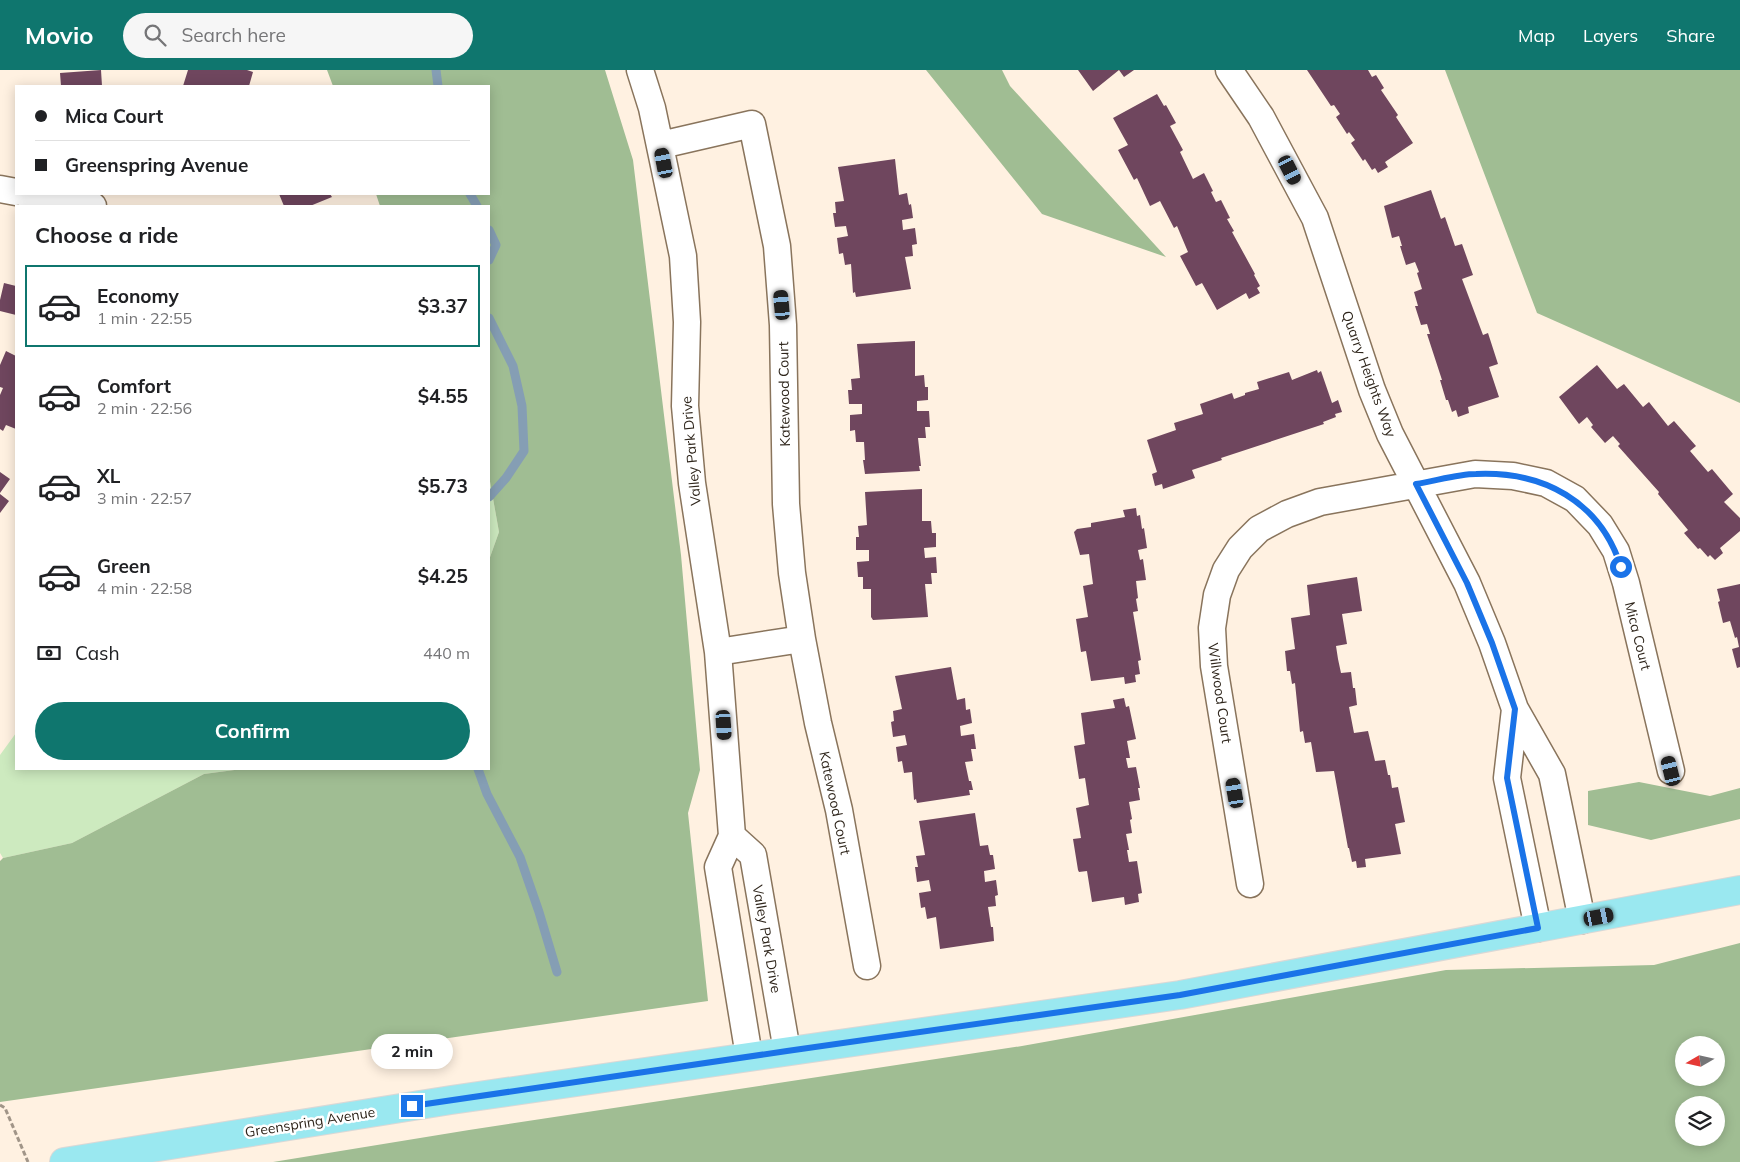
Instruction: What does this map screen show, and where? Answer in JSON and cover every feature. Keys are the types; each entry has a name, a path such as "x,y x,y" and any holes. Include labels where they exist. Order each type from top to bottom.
{"main road":[{"name":"Greenspring Avenue","path":"64,1162 441,1102 1180,995 1740,890"}],"street":[{"name":"Valley Park Drive","path":"640,70 661,145 683,256 687,322 685,406 691,473 718,652 732,836 718,867 750,1056"},
{"name":"Quarry Heights Way","path":"1229,70 1261,117 1315,218 1372,390 1390,434 1467,583 1492,643 1515,709 1552,774 1582,920"},
{"name":"Katewood Court","path":"661,145 752,124 777,246 784,325 786,504 792,573 818,723 839,810 867,966"},
{"path":"0,189 15,192"},
{"path":"32,195 87,205"},
{"name":"Mica Court","path":"1416,484 1475,474 1513,476 1546,483 1576,499 1600,525 1616,551 1626,583 1671,771"},
{"name":"Willwood Court","path":"1250,884 1214,666 1212,628 1216,595 1226,570 1240,548 1259,529 1286,514 1320,502 1416,484"},
{"path":"718,652 802,639"},
{"name":"Quarry Heights Way","path":"1515,709 1507,778 1538,928"},
{"name":"Valley Park Drive","path":"732,836 753,854 787,1051"}],"path":[{"path":"0,1105 5,1108 28,1162"}],"green space":[{"path":"327,70 605,70 633,160 681,555 700,770 688,813 708,1001 0,1102 0,861 3,858 72,843 204,774 234,770 490,770 490,557 499,532 490,482 490,205 380,205 376,195 490,195 490,85 333,85"},
{"path":"926,70 1002,70 1010,86 1166,257 1042,214"},
{"path":"1445,70 1740,70 1740,403 1537,313"},
{"path":"490,482 499,532 490,557"},
{"path":"15,734 15,770 234,770 204,774 72,843 3,858 0,853 0,755"},
{"path":"1639,782 1710,796 1740,788 1740,819 1651,840 1588,825 1588,791"},
{"path":"1740,943 1740,1162 273,1162 469,1130 1022,1046 1446,970 1654,965"}],"building":[{"path":"101,70 102,85 61,85 60,73"},
{"path":"188,70 247,70 253,72 249,85 183,85"},
{"path":"1078,70 1119,70 1093,91"},
{"path":"1119,70 1134,70 1124,77"},
{"path":"1307,70 1368,70 1372,77 1376,75 1384,88 1381,90 1398,115 1396,117 1413,143 1385,162 1388,167 1378,173 1375,168 1372,170 1365,159 1363,161 1351,143 1355,140 1349,132 1347,134 1336,117 1340,114 1334,105 1331,106"},
{"path":"1157,94 1176,123 1170,126 1183,150 1180,152 1193,179 1204,173 1216,202 1221,200 1230,218 1227,219 1234,231 1232,232 1260,286 1257,288 1260,293 1249,299 1246,293 1217,310 1202,283 1196,286 1180,256 1188,252 1177,226 1174,228 1160,201 1150,206 1137,178 1134,180 1118,150 1128,145 1113,118"},
{"path":"895,159 899,195 907,193 913,218 902,220 903,230 915,228 917,244 912,245 913,256 905,257 911,289 856,297 855,292 853,293 851,264 845,265 843,253 839,254 837,238 848,236 846,226 835,227 833,213 836,213 835,202 844,201 838,167"},
{"path":"1431,190 1441,219 1445,217 1455,246 1462,244 1473,275 1462,279 1483,335 1488,333 1498,364 1489,367 1499,397 1468,407 1469,413 1458,417 1456,410 1452,412 1448,400 1446,400 1440,380 1442,380 1427,334 1430,334 1427,324 1421,325 1415,306 1418,306 1414,292 1422,289 1417,273 1419,272 1415,262 1406,265 1399,236 1392,238 1384,206"},
{"path":"279,195 331,195 332,197 312,205 284,205"},
{"path":"4,283 15,286 15,315 0,311 0,300"},
{"path":"915,341 915,376 924,375 925,387 928,387 928,400 917,401 917,411 929,411 930,427 925,427 926,438 918,438 920,471 865,474 863,460 865,460 864,442 856,442 855,430 850,431 850,415 862,414 862,404 849,404 848,390 852,390 851,379 860,378 857,344"},
{"path":"6,351 15,356 15,429 6,425 3,431 0,429 0,395 3,388 0,387 0,365"},
{"path":"1597,365 1617,389 1624,384 1643,407 1649,402 1668,426 1674,421 1696,446 1690,451 1708,472 1712,469 1733,494 1724,502 1740,518 1740,531 1720,548 1723,553 1715,560 1710,555 1708,557 1700,548 1698,549 1684,533 1688,530 1658,494 1659,492 1618,446 1620,444 1613,436 1605,443 1591,427 1593,425 1587,417 1579,424 1559,397"},
{"path":"1317,370 1318,373 1321,371 1332,403 1338,400 1342,412 1335,414 1336,417 1323,422 1324,424 1221,458 1222,460 1192,470 1195,478 1163,489 1162,484 1155,486 1152,474 1157,472 1147,440 1176,430 1174,423 1203,414 1200,404 1232,393 1234,399 1259,389 1257,382 1289,372 1292,380"},
{"path":"0,472 10,479 0,493"},
{"path":"922,489 922,521 931,521 932,533 936,533 936,547 924,548 925,558 936,557 937,573 931,573 932,584 925,584 928,617 873,620 871,617 871,589 863,589 863,577 858,577 857,562 869,561 869,550 856,550 856,537 859,537 858,526 867,525 865,492"},
{"path":"0,494 9,501 0,513"},
{"path":"1136,508 1137,516 1140,515 1142,529 1144,528 1147,548 1138,550 1140,560 1143,559 1146,580 1136,581 1138,611 1133,612 1141,660 1138,661 1140,674 1135,675 1136,682 1125,684 1124,677 1091,681 1086,651 1081,652 1076,619 1088,617 1083,586 1093,584 1089,554 1080,555 1074,532 1077,529 1091,527 1091,523 1125,517 1123,510"},
{"path":"1357,577 1362,611 1342,614 1347,644 1336,646 1338,659 1341,673 1351,672 1353,688 1355,688 1357,705 1349,707 1354,733 1368,731 1375,761 1385,760 1392,788 1398,787 1405,822 1395,824 1401,854 1365,859 1366,867 1357,868 1356,861 1352,862 1348,848 1334,771 1316,772 1311,742 1305,743 1303,731 1300,732 1295,683 1292,684 1290,671 1287,671 1285,651 1295,649 1291,618 1310,615 1307,585"},
{"path":"1740,584 1740,667 1737,668 1732,649 1739,647 1737,637 1735,638 1730,621 1723,623 1717,589"},
{"path":"951,667 957,700 965,698 966,710 970,709 972,723 960,726 961,736 974,734 976,749 971,749 973,761 965,762 973,790 969,790 970,795 917,803 916,799 914,800 912,772 904,773 902,761 898,762 896,747 907,745 905,735 893,737 891,722 894,721 893,711 902,709 895,676"},
{"path":"1124,698 1126,707 1129,706 1136,739 1127,741 1130,758 1126,758 1128,768 1136,767 1140,788 1138,788 1140,800 1129,802 1132,833 1126,834 1129,850 1127,850 1129,862 1137,861 1142,893 1138,894 1139,902 1125,905 1124,897 1092,902 1087,871 1079,872 1078,870 1073,839 1081,838 1076,808 1089,805 1085,778 1079,779 1074,746 1085,744 1081,713 1115,708 1113,700"},
{"path":"975,813 980,846 988,845 990,855 993,855 995,869 984,871 985,882 996,880 998,895 995,896 996,906 988,907 994,941 940,949 936,917 927,919 925,907 921,908 919,893 931,891 929,880 917,882 915,867 918,867 916,856 925,855 919,821"}],"waterway":[{"path":"436,70 438,85"},
{"path":"471,195 476,205"},
{"path":"490,232 496,245 490,258"},
{"path":"490,320 513,366 522,406 524,451 506,478 490,496"},
{"path":"478,770 487,794 520,857 557,972"}],"route":[{"path":"412,1106 1180,995 1538,928 1507,778 1515,709 1492,643 1467,583 1416,484 1475,474 1513,476 1546,483 1576,499 1600,525 1616,551 1621,567"}]}
